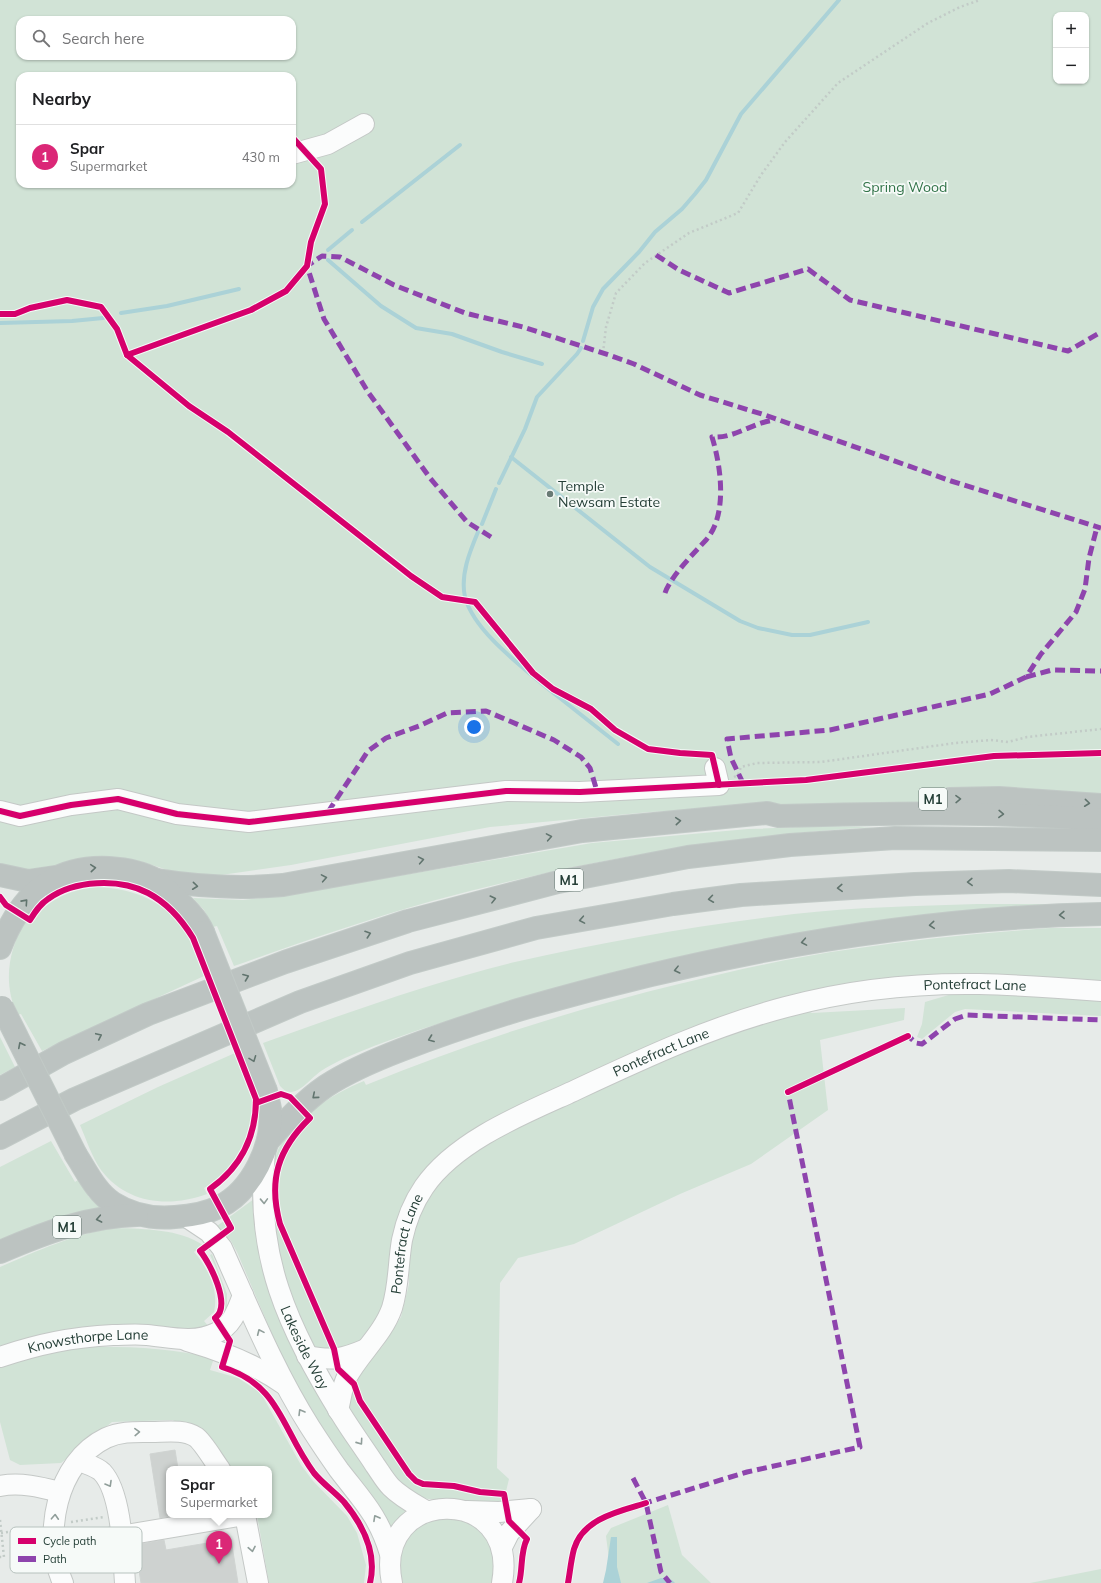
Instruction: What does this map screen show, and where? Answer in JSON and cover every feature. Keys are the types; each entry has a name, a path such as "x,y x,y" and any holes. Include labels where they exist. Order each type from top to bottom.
{"highway":[{"name":"M1","path":"767,813 785,804 911,799 999,798 1101,805"},
{"name":"M1","path":"156,880 217,888 245,889 283,885 582,831 767,813 779,816 955,813 1047,816 1101,820"},
{"name":"M1","path":"0,1089 64,1053 148,1014 285,962 408,921 558,882 688,857 790,845 895,838 1101,840"},
{"path":"0,875 28,881 56,877 72,871 98,868 123,869 143,874 156,880 191,913 204,932 266,1091 270,1109 267,1144 260,1163 244,1187 228,1201 202,1214 165,1218 138,1215 113,1203 96,1187 76,1155 1,1002"},
{"path":"0,948 12,920 23,904 37,890 56,877"},
{"path":"0,1138 75,1099 300,1002 410,963 536,928 673,904 741,895 915,884 1009,881 1101,885"},
{"path":"267,1144 308,1102 325,1087 347,1074 377,1060 460,1028 547,1002 714,961 804,942 895,928 983,920 1101,914"},
{"name":"M1","path":"0,1252 78,1223 122,1215 138,1215"}],"street":[{"path":"296,153 328,144 364,124"},
{"path":"0,811 20,816 71,805 118,799 177,814 249,822 506,790 580,792 717,776"},
{"name":"Pontefract Lane","path":"338,1410 347,1377 383,1326 392,1308 397,1286 402,1242 408,1219 416,1200 426,1184 452,1156 468,1144 546,1104 678,1043 766,1013 829,997 876,990 978,984 1101,991"},
{"name":"Lakeside Way","path":"267,1144 263,1175 265,1235 273,1271 288,1316 307,1356 338,1410 391,1487 405,1499 426,1511"},
{"path":"184,1216 209,1232 222,1248 285,1385 310,1428 339,1470 374,1513 381,1527 390,1554"},
{"name":"Knowsthorpe Lane","path":"0,1357 39,1344 80,1337 145,1335 177,1339 199,1339 217,1333 224,1328 236,1315 243,1295"},
{"name":"Knowsthorpe Lane","path":"177,1339 226,1353 265,1372 285,1385"},
{"path":"307,1356 336,1360 366,1349"},
{"path":"56,1527 56,1507 60,1492 70,1472 92,1447 105,1439 122,1433 181,1431 197,1437 218,1466"},
{"path":"80,1461 101,1471 112,1486 119,1527"},
{"path":"0,1486 12,1484 37,1486 60,1492"},
{"path":"392,1583 389,1568 390,1554 397,1536 409,1521 426,1511 439,1508 453,1508 467,1511 503,1512 531,1509 509,1533 502,1547"},
{"path":"467,1511 486,1524 494,1532 502,1547 505,1566 502,1583"},
{"path":"142,1532 227,1518"},
{"path":"246,1518 258,1583"},
{"path":"60,1573 63,1583"},
{"path":"124,1573 125,1583"}],"path":[{"path":"603,353 606,327 616,293 645,263 689,232 738,213 760,174 785,142 838,83 928,23 960,7 980,0"},
{"path":"717,776 738,775 742,768 757,763 821,762 955,743 991,740 1008,742 1027,737 1101,729"},
{"path":"0,1520 4,1557 0,1557"}],"green space":[{"name":"Temple Newsam Estate","path":"0,0 1101,0 1101,808 707,809 650,812 490,827 291,865 221,875 221,881 183,875 143,862 109,857 35,871 0,869"},
{"path":"825,826 873,827 817,831 706,844 541,874 407,908 234,966 217,926 213,927 204,910 193,898 243,900 280,896 592,843 748,829"},
{"path":"86,888 111,888 137,894 149,899 170,914 189,936 198,955 204,976 42,1051 21,1014 17,1015 13,1003 10,991 9,967 15,944 25,921 29,924 43,909 67,894"},
{"path":"977,904 1101,904 1045,909 528,999 481,1011 390,1040 327,1067 299,1090 291,1092 286,1091 280,1086 263,1043 451,979 515,962 584,947 689,928 794,914 863,908"},
{"path":"1050,928 1101,928 1101,982 857,985 488,1123 443,1152 424,1171 408,1193 398,1218 390,1279 385,1298 381,1310 360,1340 346,1350 327,1350 313,1345 305,1335 298,1319 274,1244 272,1199 274,1163 282,1143 290,1131 313,1110 339,1093 364,1081 366,1085 482,1041 560,1016 639,994 765,964 877,945"},
{"path":"970,992 1101,996 1101,1016 965,1009 955,1012 922,1039 917,1037 922,1024 925,1002 952,994"},
{"path":"905,1008 904,1020 820,1040 828,1110 751,1164 680,1194 574,1244 518,1258 500,1283 497,1468 509,1479 503,1504 471,1502 458,1499 428,1499 416,1495 405,1487 387,1469 348,1405 353,1378 382,1347 401,1317 409,1284 408,1252 421,1201 467,1150 680,1048 806,1010 812,1013"},
{"path":"0,1037 15,1067 0,1075"},
{"path":"235,1053 252,1093 254,1113 252,1127 248,1140 235,1162 226,1172 204,1188 207,1194 178,1201 164,1202 136,1196 123,1190 111,1181 98,1165 80,1125 158,1087"},
{"path":"51,1141 75,1182 78,1180 89,1197 102,1208 0,1246 0,1167"},
{"path":"254,1199 265,1275 408,1511 391,1527 321,1428 287,1369 237,1252 231,1241 217,1226"},
{"path":"116,1228 173,1233 194,1240 203,1245 194,1252 208,1272 214,1288 214,1312 204,1321 210,1328 182,1329 110,1327 71,1329 47,1334 0,1348 0,1267 71,1238 101,1230"},
{"path":"212,1254 227,1294 227,1315 222,1317 225,1302 224,1294 220,1277 210,1255"},
{"path":"82,1347 115,1347 148,1348 214,1358 210,1370 238,1378 258,1391 263,1397 301,1465 313,1481 347,1516 357,1533 366,1565 364,1583 269,1583 258,1518 272,1518 272,1466 230,1466 210,1440 185,1429 173,1420 112,1422 61,1463 20,1465 10,1460 0,1422 0,1365 45,1353"},
{"path":"668,1505 682,1555 711,1583 612,1583 606,1536 611,1528"},
{"path":"452,1518 466,1521 478,1528 494,1551 493,1583 403,1583 401,1575 401,1558 403,1549 411,1534 424,1524"},
{"path":"1101,1569 1101,1583 1030,1583"}],"water":[{"path":"611,1537 617,1537 617,1567 621,1583 603,1583"},
{"path":"661,1578 672,1580 675,1583 647,1583"}],"building":[{"path":"175,1450 178,1466 166,1466 166,1517 160,1518 150,1454"},
{"path":"231,1539 238,1583 141,1583 139,1573 142,1573 142,1544 164,1540 166,1550"}],"waterway":[{"path":"583,341 593,307 603,289 639,252 655,232 682,209 695,194 706,180 741,114 839,0"},
{"path":"362,222 460,145"},
{"path":"328,250 352,230"},
{"path":"328,260 381,306 416,328 452,334 502,352 542,364"},
{"path":"121,313 167,306 239,289"},
{"path":"0,323 72,321 103,318"},
{"path":"499,483 525,429 537,397 581,348"},
{"path":"511,457 650,567 740,621 758,628 792,635 810,635 868,622"},
{"path":"482,524 496,489"},
{"path":"478,532 469,555 464,580 465,597 470,610 488,635 511,658 618,744"}],"marked path":[{"path":"656,255 679,270 729,293 808,269 850,300 1068,351 1101,332"},
{"path":"491,537 467,522 430,478 368,392 324,319 307,266 322,256 340,257 394,285 465,313 523,327 609,355 634,364 700,395 765,415 951,481 1101,528"},
{"path":"665,593 677,572 713,530 717,517 721,490 718,462 712,437 720,437 736,433 767,421 775,420"},
{"path":"743,783 731,758 727,739 830,730 990,694 1026,677 1041,654 1076,612 1085,589 1089,558 1097,527"},
{"path":"1026,677 1052,670 1101,671"},
{"path":"328,812 368,751 386,738 419,726 447,713 486,711 554,740 581,757 590,768 597,791"},
{"path":"905,1038 908,1036 916,1043 922,1044 955,1019 967,1015 1101,1020"},
{"path":"642,1504 747,1472 860,1447 788,1092 791,1090"},
{"path":"633,1478 646,1503 661,1572 670,1583"}],"cycle path":[{"path":"127,355 251,310 286,291 307,266 311,242 325,204 321,169 296,141"},
{"path":"0,314 15,314 30,308 67,300 101,307 117,329 127,355 189,406 228,432 411,576 442,597 475,602 533,673 553,689 591,709 615,730 648,749 712,755 719,785"},
{"path":"0,811 20,816 71,805 118,799 177,814 249,822 506,791 580,792 806,780 994,756 1101,753"},
{"path":"0,897 6,905 30,920 45,901 71,888 97,883 124,885 148,893 162,902 179,918 193,938 256,1099 253,1126 245,1150 230,1171 210,1189 231,1228 200,1251 214,1274 218,1284 221,1304 220,1312 215,1318 230,1341 222,1367 242,1375 257,1385 268,1397 278,1410 303,1457 314,1473 344,1502 351,1511 367,1540 370,1551 372,1561 370,1583"},
{"path":"788,1092 908,1036"},
{"path":"256,1103 281,1094 290,1097 310,1118 290,1141 283,1154 278,1166 275,1193 280,1224 334,1349 338,1369 354,1384 360,1401 409,1474 416,1481 423,1484 454,1486 480,1492 504,1494 509,1521 527,1539 523,1549 519,1583"},
{"path":"568,1583 574,1549 585,1530 604,1517 646,1503"}],"place":[{"name":"Temple Newsam Estate","path":"550,494"},
{"name":"Spar","path":"219,1564"}],"park label":[{"name":"Spring Wood","path":"905,187"}]}
